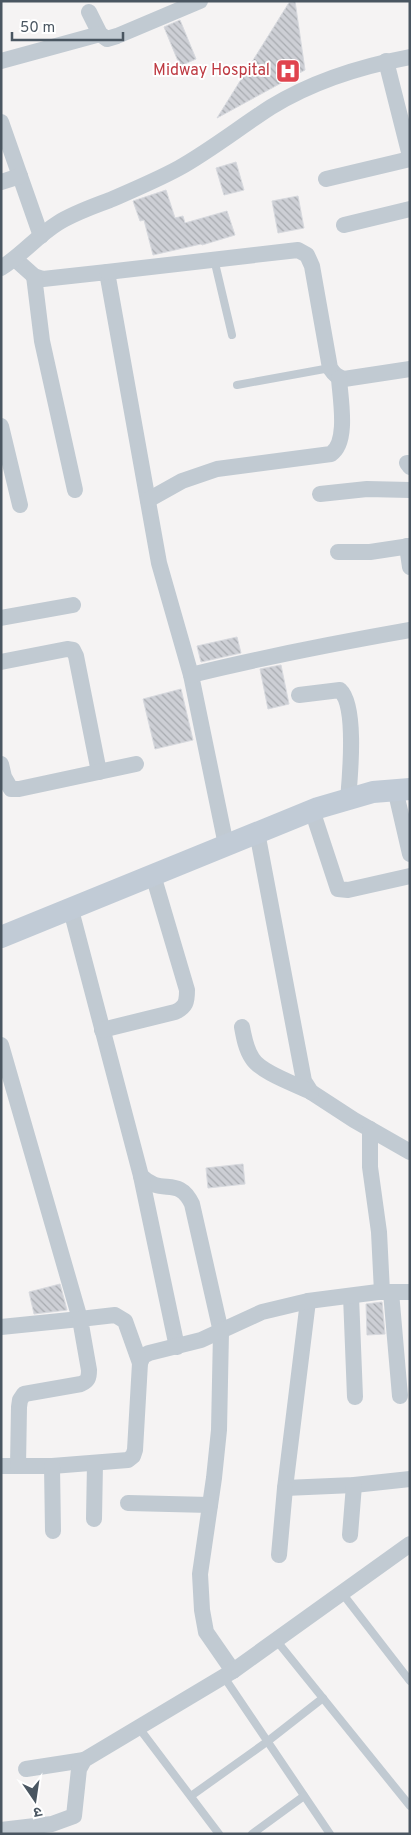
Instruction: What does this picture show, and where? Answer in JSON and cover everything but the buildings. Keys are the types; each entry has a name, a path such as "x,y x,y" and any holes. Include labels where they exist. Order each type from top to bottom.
{"street":[{"path":"89,12 100,34 107,39 200,1"},
{"path":"1,61 100,34"},
{"path":"148,500 182,481 217,470 336,452 342,432 334,373 312,266 307,256 298,250 43,279 8,264 58,223 79,212 146,185 180,167 272,107 296,94 324,81 386,62 410,57"},
{"path":"326,179 410,157 386,62"},
{"path":"1,122 40,236"},
{"path":"1,182 20,176"},
{"path":"344,225 410,209"},
{"path":"107,272 160,563 191,676 226,845"},
{"path":"34,276 42,341 75,490"},
{"path":"334,373 349,378 410,368"},
{"path":"1,426 6,470 20,505"},
{"path":"320,494 367,489 410,490"},
{"path":"338,552 370,552 409,546 410,567"},
{"path":"1,618 73,605"},
{"path":"191,676 251,660 410,630"},
{"path":"1,662 67,649 73,650 76,656 99,772"},
{"path":"299,695 333,690 340,690 345,694 348,704 351,751 348,800"},
{"path":"1,764 4,777 11,789 19,789 136,764"},
{"path":"1,938 312,810 373,792 402,789 410,854"},
{"path":"312,810 338,889 348,890 410,876"},
{"path":"257,832 300,1066 304,1081 311,1092"},
{"path":"102,1030 175,1012 185,1006 187,1000 187,990 153,875"},
{"path":"71,910 140,1176 176,1347"},
{"path":"242,1028 247,1050 260,1067 311,1092 410,1152"},
{"path":"1,1045 80,1319 89,1370 89,1378 81,1384 24,1394 20,1400 19,1407 18,1466"},
{"path":"370,1129 370,1167 400,1396"},
{"path":"140,1176 149,1184 177,1188 187,1194 192,1204 221,1332 219,1430 200,1574 202,1610 206,1632 228,1674"},
{"path":"1,1466 52,1466 128,1460 133,1456 135,1450 140,1363 143,1356 149,1353 201,1340 262,1312 308,1301 386,1292 410,1292"},
{"path":"351,1296 355,1397"},
{"path":"279,1555 285,1488 308,1301"},
{"path":"1,1327 116,1315 125,1321 140,1363"},
{"path":"94,1520 95,1463"},
{"path":"52,1466 53,1531"},
{"path":"285,1488 354,1485 410,1479"},
{"path":"350,1535 354,1485"},
{"path":"128,1503 210,1505"},
{"path":"26,1769 84,1760 139,1728 228,1674 410,1544"},
{"path":"72,1834 79,1769 84,1760"},
{"path":"1,1830 52,1824 74,1816"}],"lane":[{"path":"214,260 232,335"},
{"path":"238,385 334,373"},
{"path":"342,1593 410,1681"},
{"path":"276,1640 410,1806"},
{"path":"228,1674 268,1741 330,1834"},
{"path":"191,1796 268,1741 323,1698"},
{"path":"139,1728 219,1834"},
{"path":"252,1834 304,1796"}],"place":[{"name":"Midway Hospital","path":"288,71"}]}
